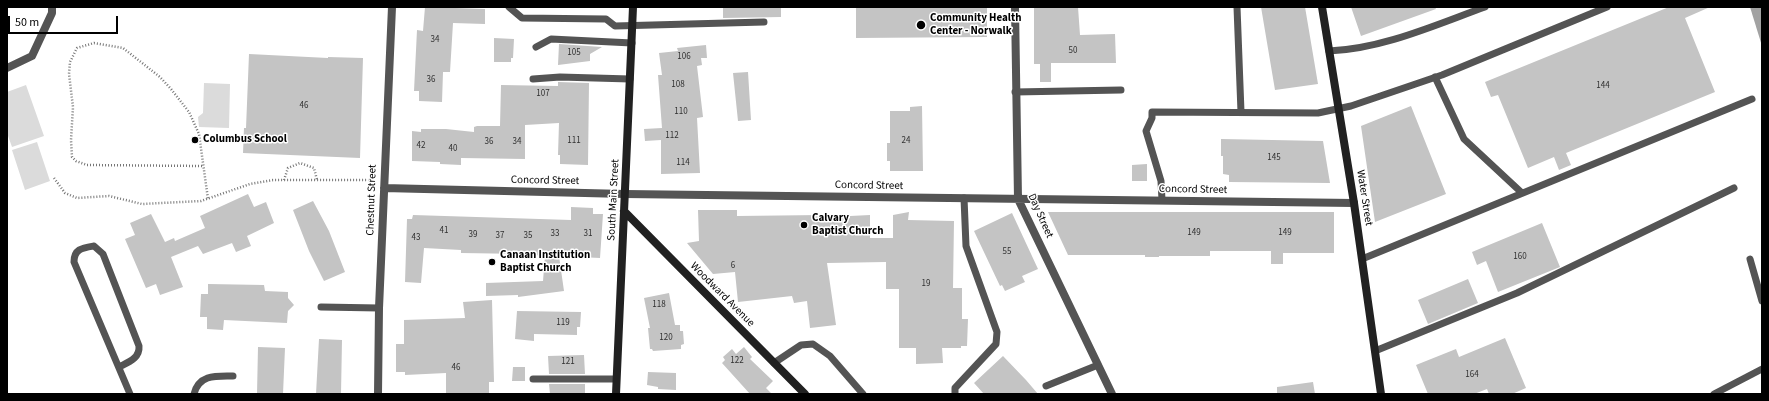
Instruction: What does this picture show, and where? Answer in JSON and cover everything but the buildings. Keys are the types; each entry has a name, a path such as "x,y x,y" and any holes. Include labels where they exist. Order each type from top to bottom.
{"main road":[{"name":"South Main Street","path":"616,394 633,7"},
{"name":"Water Street","path":"1322,7 1354,203 1381,394"},
{"name":"Woodward Avenue","path":"624,211 805,394"}],"street":[{"path":"7,68 32,56 52,13 52,7"},
{"name":"Chestnut Street","path":"378,394 379,308 392,7"},
{"name":"Day Street","path":"1014,7 1018,199 1112,394"},
{"name":"Concord Street","path":"384,188 625,194 1354,203"}],"lane":[{"path":"509,7 522,18 606,19 615,26 764,22"},
{"path":"1237,7 1241,112"},
{"path":"1329,51 1358,49 1412,33 1485,7"},
{"path":"1162,200 1161,181 1146,131 1152,118 1152,112 1318,113 1338,110 1435,77 1607,7"},
{"path":"536,47 551,39 632,43"},
{"path":"534,79 560,77 630,79"},
{"path":"1435,77 1464,139 1522,193"},
{"path":"1015,92 1121,90"},
{"path":"1362,259 1752,99"},
{"path":"1375,351 1517,293 1734,188"},
{"path":"955,394 956,388 996,344 997,332 966,246 964,198"},
{"path":"119,367 130,362 137,356 139,346 103,254 94,246 84,247 75,253 74,262 130,394"},
{"path":"1750,259 1762,301"},
{"path":"321,307 379,308"},
{"path":"774,363 801,345 813,344 830,356 863,394"},
{"path":"1046,386 1098,365"},
{"path":"1714,394 1762,369"},
{"path":"194,394 198,385 205,378 214,376 233,376"},
{"path":"533,379 616,379"}],"path":[{"path":"202,166 87,165 76,161 72,157 71,140 73,107 69,74 70,62 77,48 94,43 123,48 160,78 189,112 199,134 202,166 208,199"},
{"path":"284,180 288,168 300,163 314,168 317,180"},
{"path":"54,178 65,193 77,198 108,196 142,204 165,204 208,199 250,184 284,180 384,180"}],"shaded area":[{"path":"1750,7 1762,7 1762,46"},
{"path":"204,83 230,84 229,128 199,127 198,117 203,113"},
{"path":"26,85 44,136 12,147 7,133 7,92"},
{"path":"37,142 50,181 25,190 12,150"}],"place":[{"name":"Community Health Center - Norwalk","path":"921,25"},
{"name":"Columbus School","path":"195,140"},
{"name":"Calvary Baptist Church","path":"804,225"},
{"name":"Canaan Institution Baptist Church","path":"492,262"}]}
